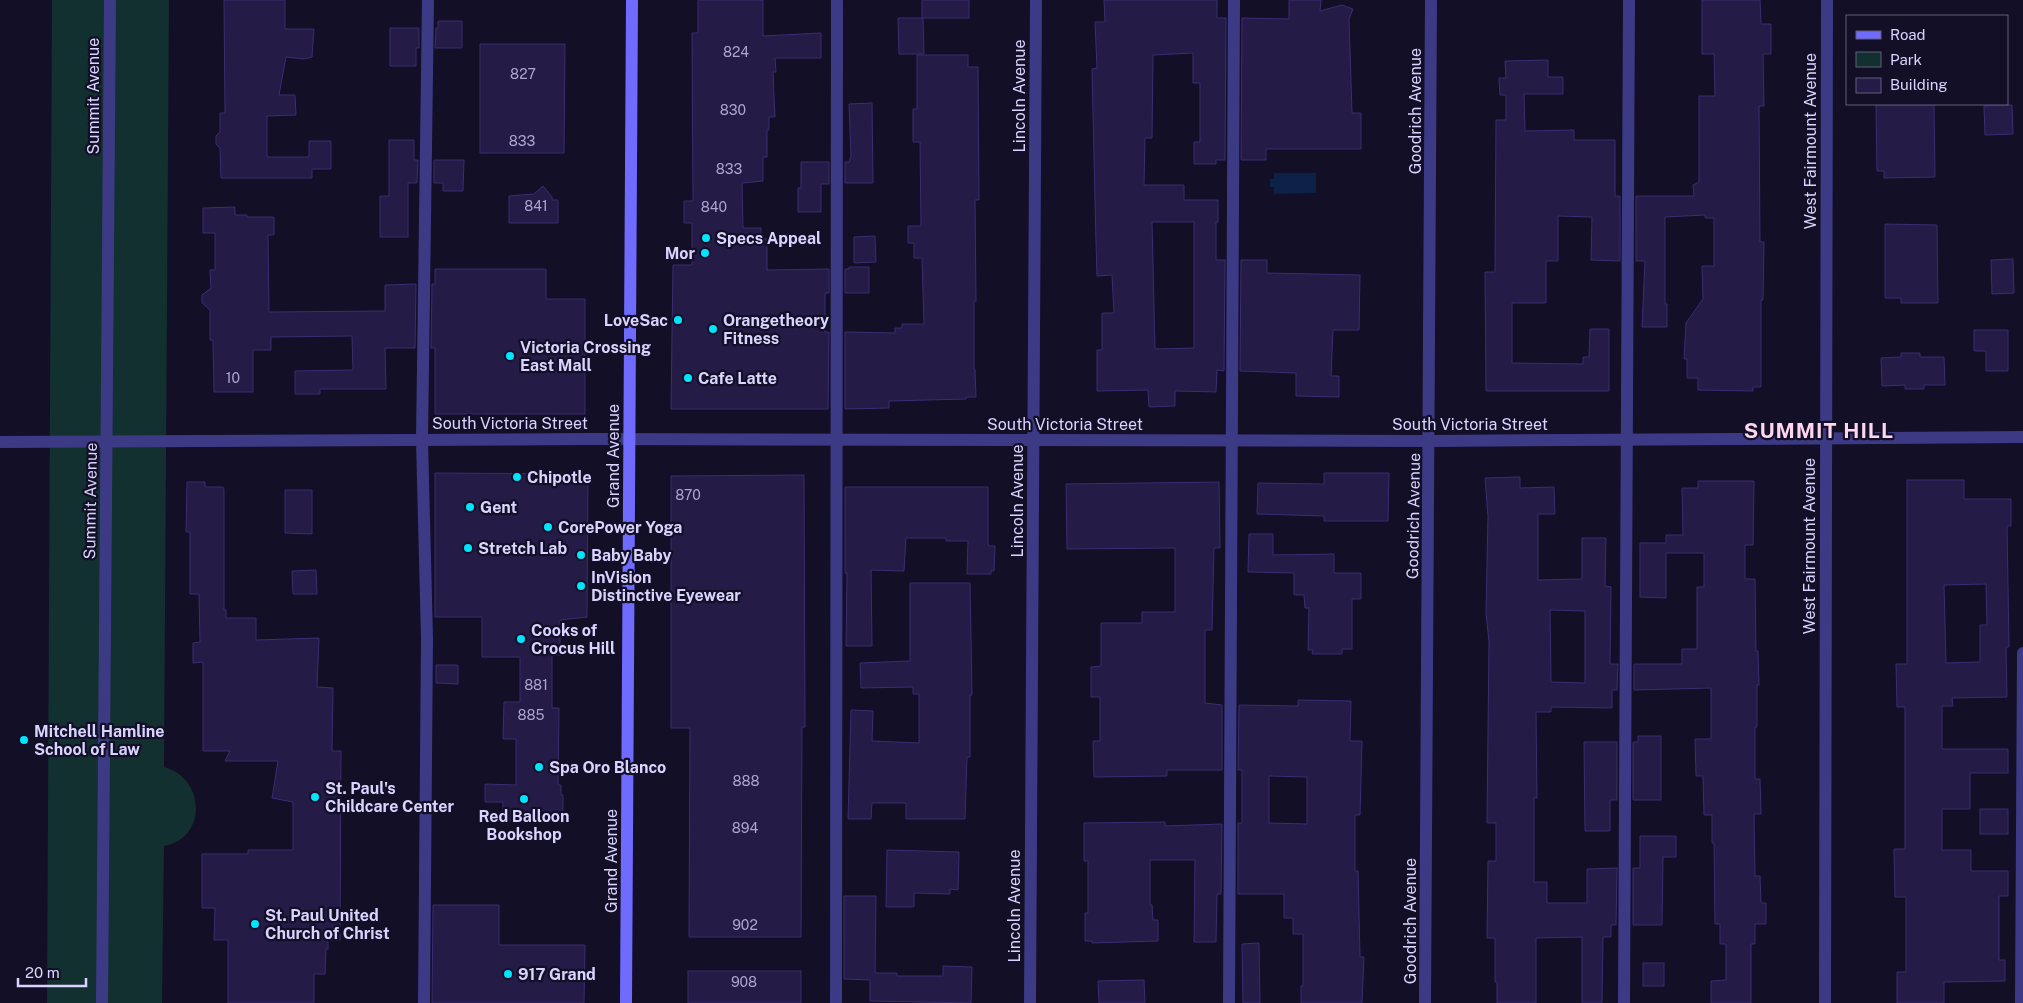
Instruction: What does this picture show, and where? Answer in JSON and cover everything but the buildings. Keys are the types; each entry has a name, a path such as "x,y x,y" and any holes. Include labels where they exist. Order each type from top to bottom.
{"main road":[{"name":"Grand Avenue","path":"626,1003 632,0"}],"street":[{"name":"Summit Avenue","path":"102,1003 110,0"},
{"path":"424,1003 427,638 422,440 428,0"},
{"path":"836,1003 837,0"},
{"name":"Lincoln Avenue","path":"1030,1003 1036,0"},
{"path":"1229,1003 1234,0"},
{"name":"Goodrich Avenue","path":"1425,1003 1430,441 1431,0"},
{"path":"1624,1003 1629,0"},
{"name":"West Fairmount Avenue","path":"1825,1003 1827,0"},
{"name":"South Victoria Street","path":"0,442 629,439 1430,441 2023,437"},
{"path":"2021,1003 2023,653"}],"green space":[{"path":"52,0 169,0 164,767 178,773 188,783 194,795 196,808 194,821 188,832 178,841 164,846 162,1003 47,1003"}],"water":[{"path":"1274,173 1316,173 1316,193 1274,194 1274,187 1270,187 1270,179 1274,179"}],"place":[{"name":"Specs Appeal","path":"706,238"},
{"name":"Mor","path":"705,253"},
{"name":"LoveSac","path":"678,320"},
{"name":"Orangetheory Fitness","path":"713,329"},
{"name":"Victoria Crossing East Mall","path":"510,356"},
{"name":"Cafe Latte","path":"688,378"},
{"name":"Chipotle","path":"517,477"},
{"name":"Gent","path":"470,507"},
{"name":"CorePower Yoga","path":"548,527"},
{"name":"Stretch Lab","path":"468,548"},
{"name":"Baby Baby","path":"581,555"},
{"name":"InVision Distinctive Eyewear","path":"581,586"},
{"name":"Cooks of Crocus Hill","path":"521,639"},
{"name":"Mitchell Hamline School of Law","path":"24,740"},
{"name":"Spa Oro Blanco","path":"539,767"},
{"name":"St. Paul's Childcare Center","path":"315,797"},
{"name":"Red Balloon Bookshop","path":"524,799"},
{"name":"St. Paul United Church of Christ","path":"255,924"},
{"name":"917 Grand","path":"508,974"}],"district":[{"name":"SUMMIT HILL","path":"1819,431"}]}
